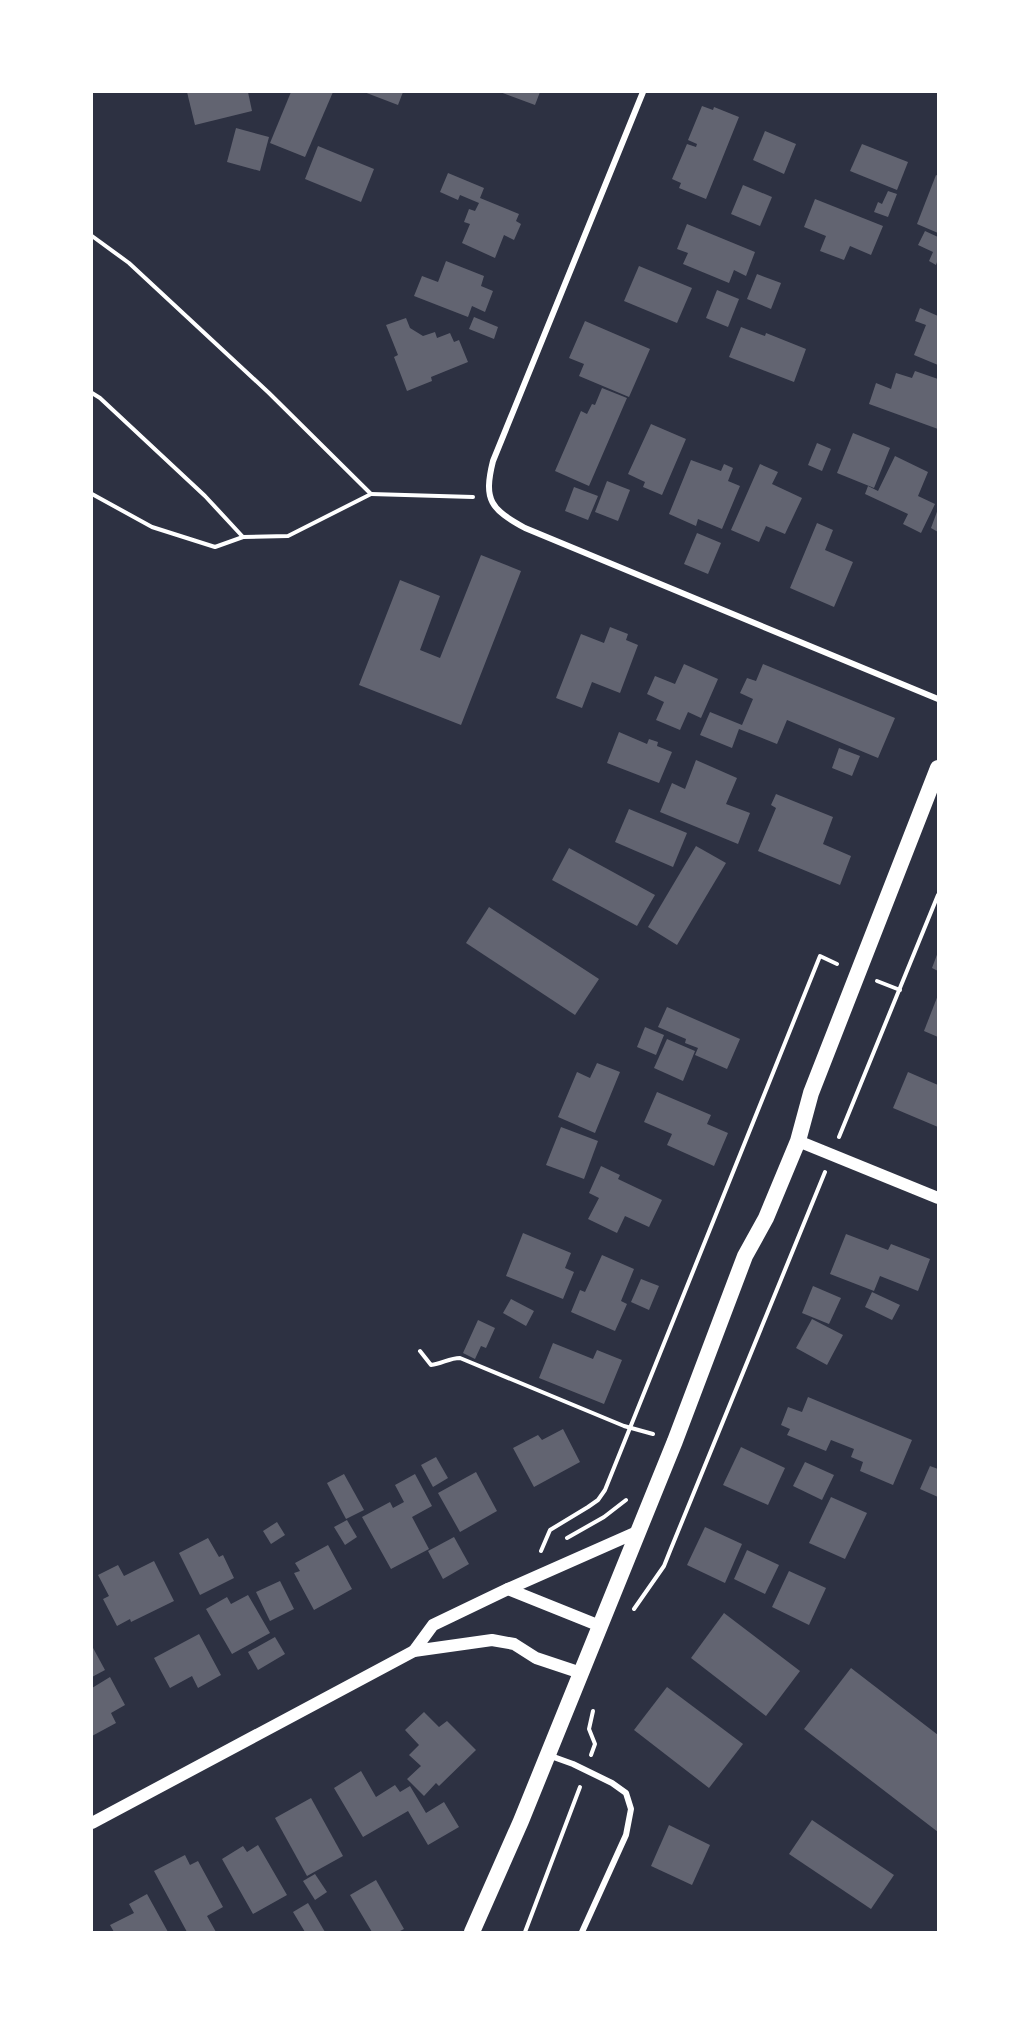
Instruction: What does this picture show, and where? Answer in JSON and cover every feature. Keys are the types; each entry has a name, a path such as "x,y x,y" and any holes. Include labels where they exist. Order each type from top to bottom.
{"highway":[{"path":"472,1932 548,1755 675,1441 745,1256 766,1218 798,1141 811,1093 939,768"}],"main road":[{"path":"798,1141 939,1198"},
{"path":"414,1651 432,1625 638,1532"},
{"path":"508,1589 600,1626"},
{"path":"92,1823 414,1651 492,1640 514,1644 536,1658 581,1673"}],"street":[{"path":"643,92 493,461 488,483 489,498 504,516 525,528 939,699"},
{"path":"548,1755 612,1783 626,1793 631,1809 626,1835 582,1932"}],"path":[{"path":"92,236 129,263 269,393 371,494"},
{"path":"92,393 205,496 243,537"},
{"path":"92,494 152,527 216,547 243,537 288,536 371,494 489,498"},
{"path":"844,1124 939,895"},
{"path":"543,1545 550,1530 598,1500 605,1490 820,956 837,964"},
{"path":"884,983 900,990"},
{"path":"631,1617 635,1607 664,1566 819,1187"},
{"path":"420,1351 431,1365 441,1364 452,1358 460,1358 630,1427 675,1441"},
{"path":"558,1544 604,1517 661,1474"},
{"path":"539,1554 549,1549"},
{"path":"593,1750 596,1744 591,1736 590,1722 596,1703"},
{"path":"525,1932 579,1789"}],"building":[{"path":"187,92 248,92 252,111 195,125"},
{"path":"291,92 333,92 305,157 270,143"},
{"path":"364,92 403,92 398,105"},
{"path":"500,92 540,92 535,105"},
{"path":"702,106 713,110 714,107 739,117 706,199 679,188 681,183 672,179 687,144 696,147 697,144 688,140"},
{"path":"236,128 269,137 260,171 227,162"},
{"path":"765,131 796,144 784,174 753,160"},
{"path":"862,144 908,162 897,190 850,171"},
{"path":"318,146 374,169 361,202 305,179"},
{"path":"448,173 484,188 480,198 519,214 516,221 521,224 514,240 504,235 495,258 462,243 470,224 464,222 469,209 475,211 479,203 460,195 458,200 440,192"},
{"path":"936,175 938,176 938,233 917,224"},
{"path":"743,185 772,197 760,226 731,214"},
{"path":"888,191 897,194 888,217 874,212 878,202 882,204"},
{"path":"815,199 883,226 871,255 850,246 844,260 820,251 826,236 804,227"},
{"path":"687,224 755,252 746,276 734,270 729,283 683,264 688,253 677,249"},
{"path":"925,231 938,237 936,265 929,261 933,252 918,245"},
{"path":"446,261 484,276 481,286 493,291 485,312 472,306 468,317 414,296 422,276 438,282"},
{"path":"639,266 692,288 677,323 624,301"},
{"path":"757,274 781,283 771,309 747,299"},
{"path":"717,290 739,299 728,327 706,318"},
{"path":"920,308 938,316 938,365 914,355 926,325 915,321"},
{"path":"474,317 498,327 494,339 469,329"},
{"path":"406,318 410,328 423,336 435,332 437,338 450,333 454,342 459,340 468,362 431,377 432,381 407,391 394,357 398,355 386,325"},
{"path":"585,321 650,349 629,397 579,376 584,364 569,358"},
{"path":"741,327 765,336 766,333 806,349 794,382 729,357"},
{"path":"915,371 938,379 938,429 869,404 876,383 891,389 896,373 912,378"},
{"path":"602,388 627,398 589,486 555,471 581,411 587,414 592,404 595,405"},
{"path":"651,424 686,439 662,495 643,487 645,482 628,474"},
{"path":"853,433 890,448 874,488 837,473"},
{"path":"817,443 831,449 822,471 808,465"},
{"path":"895,456 928,472 918,496 935,504 921,533 903,524 908,514 865,494 868,486 878,491"},
{"path":"691,460 721,471 724,464 733,468 728,481 740,486 722,529 698,519 696,526 669,514"},
{"path":"760,464 778,472 772,484 802,498 785,534 766,526 759,542 731,530"},
{"path":"607,481 630,490 618,521 595,512"},
{"path":"574,487 598,496 588,520 565,511"},
{"path":"938,509 938,532 931,528"},
{"path":"817,523 833,530 825,550 853,562 834,607 790,588"},
{"path":"697,533 721,543 708,574 684,564"},
{"path":"481,555 521,571 461,725 359,685 400,580 440,596 420,650 440,658"},
{"path":"610,627 628,634 626,640 638,645 620,693 592,682 582,708 556,698 581,634 604,643"},
{"path":"684,664 718,679 701,718 688,712 680,730 656,720 664,702 647,694 655,676 675,684"},
{"path":"763,664 895,718 878,758 787,720 777,744 739,729 732,748 700,735 710,712 742,725 753,699 740,693 747,678 756,681"},
{"path":"619,732 647,744 649,739 658,742 657,746 672,752 659,783 607,763"},
{"path":"839,748 860,756 852,776 832,768"},
{"path":"696,760 737,778 726,804 750,813 738,844 660,812 672,783 685,789"},
{"path":"776,794 833,817 823,844 851,856 840,885 758,851 776,808 771,805"},
{"path":"629,809 687,833 673,867 615,842"},
{"path":"696,846 726,863 677,945 648,927"},
{"path":"569,848 655,895 637,926 552,880"},
{"path":"489,907 599,979 575,1015 466,943"},
{"path":"938,952 938,971 932,968"},
{"path":"938,995 938,1037 924,1031"},
{"path":"667,1007 740,1039 727,1069 695,1055 698,1048 685,1043 686,1039 658,1027"},
{"path":"645,1027 664,1035 656,1055 637,1047"},
{"path":"667,1039 695,1051 683,1081 654,1068"},
{"path":"597,1063 620,1072 595,1133 558,1117 577,1072 590,1078"},
{"path":"908,1072 938,1085 938,1127 893,1108"},
{"path":"657,1092 711,1115 707,1124 728,1133 714,1166 667,1145 672,1134 644,1122"},
{"path":"561,1127 598,1141 584,1179 546,1165"},
{"path":"601,1166 620,1175 618,1179 662,1200 649,1227 625,1216 617,1233 588,1219 599,1198 589,1193"},
{"path":"523,1233 571,1253 565,1268 574,1272 563,1299 506,1276"},
{"path":"846,1234 888,1250 891,1244 930,1259 918,1291 880,1276 874,1291 830,1274"},
{"path":"602,1255 634,1269 621,1301 627,1304 615,1331 571,1312 580,1290 585,1292"},
{"path":"641,1279 659,1286 649,1310 631,1302"},
{"path":"813,1286 841,1298 829,1324 802,1313"},
{"path":"872,1292 900,1305 892,1320 865,1307"},
{"path":"511,1299 534,1311 526,1326 503,1313"},
{"path":"812,1319 843,1335 827,1365 796,1348"},
{"path":"478,1320 495,1328 486,1348 481,1346 475,1359 463,1353"},
{"path":"553,1343 593,1359 597,1350 622,1360 604,1404 539,1378"},
{"path":"808,1397 912,1440 893,1485 860,1471 863,1462 851,1457 854,1449 831,1440 826,1451 787,1435 790,1429 781,1425 788,1407 802,1412"},
{"path":"563,1429 580,1462 534,1487 513,1448 538,1435 542,1440"},
{"path":"741,1447 785,1468 768,1505 723,1485"},
{"path":"436,1457 448,1478 433,1487 421,1465"},
{"path":"805,1462 834,1475 822,1500 793,1486"},
{"path":"930,1466 938,1469 938,1497 920,1489"},
{"path":"476,1472 497,1511 460,1532 438,1493"},
{"path":"344,1474 364,1510 346,1519 327,1483"},
{"path":"415,1474 432,1506 412,1517 429,1549 391,1569 362,1517 390,1502 393,1508 404,1502 395,1485"},
{"path":"831,1497 867,1513 845,1559 809,1543"},
{"path":"347,1520 357,1537 345,1545 334,1527"},
{"path":"277,1522 285,1535 271,1544 263,1531"},
{"path":"705,1527 742,1544 725,1583 687,1565"},
{"path":"454,1537 469,1564 443,1579 428,1551"},
{"path":"208,1538 219,1557 223,1555 234,1578 200,1595 179,1553"},
{"path":"328,1545 352,1589 314,1610 294,1573 300,1571 295,1563"},
{"path":"747,1550 779,1565 765,1594 734,1579"},
{"path":"154,1561 174,1601 131,1622 130,1619 117,1626 103,1599 109,1596 98,1575 118,1565 124,1576"},
{"path":"789,1571 826,1588 809,1625 772,1607"},
{"path":"280,1581 294,1609 270,1621 256,1592"},
{"path":"248,1595 270,1633 232,1654 206,1609 227,1597 231,1604"},
{"path":"724,1613 800,1671 766,1716 691,1658"},
{"path":"199,1634 221,1675 198,1688 192,1676 170,1688 154,1658"},
{"path":"275,1637 285,1654 258,1670 248,1652"},
{"path":"92,1646 105,1670 92,1677"},
{"path":"851,1668 938,1735 938,1832 804,1729"},
{"path":"110,1677 125,1705 111,1713 116,1723 92,1736 92,1688"},
{"path":"667,1687 743,1744 709,1788 634,1730"},
{"path":"424,1712 439,1727 447,1721 476,1750 439,1786 436,1783 424,1796 407,1779 421,1766 409,1755 419,1745 405,1730"},
{"path":"361,1771 376,1797 395,1785 400,1792 410,1786 426,1813 444,1802 459,1827 428,1845 408,1811 363,1837 334,1788"},
{"path":"311,1798 343,1856 307,1876 275,1818"},
{"path":"812,1820 894,1875 871,1909 789,1854"},
{"path":"669,1825 710,1845 692,1885 651,1866"},
{"path":"258,1845 287,1895 253,1914 222,1859 243,1846 247,1852"},
{"path":"185,1855 190,1865 198,1861 223,1907 207,1916 216,1932 187,1932 154,1871"},
{"path":"315,1874 327,1892 315,1900 303,1881"},
{"path":"376,1880 404,1929 398,1932 372,1932 350,1895"},
{"path":"147,1894 168,1932 114,1932 110,1925 134,1913 129,1904"},
{"path":"308,1903 325,1932 305,1932 293,1912"}]}
